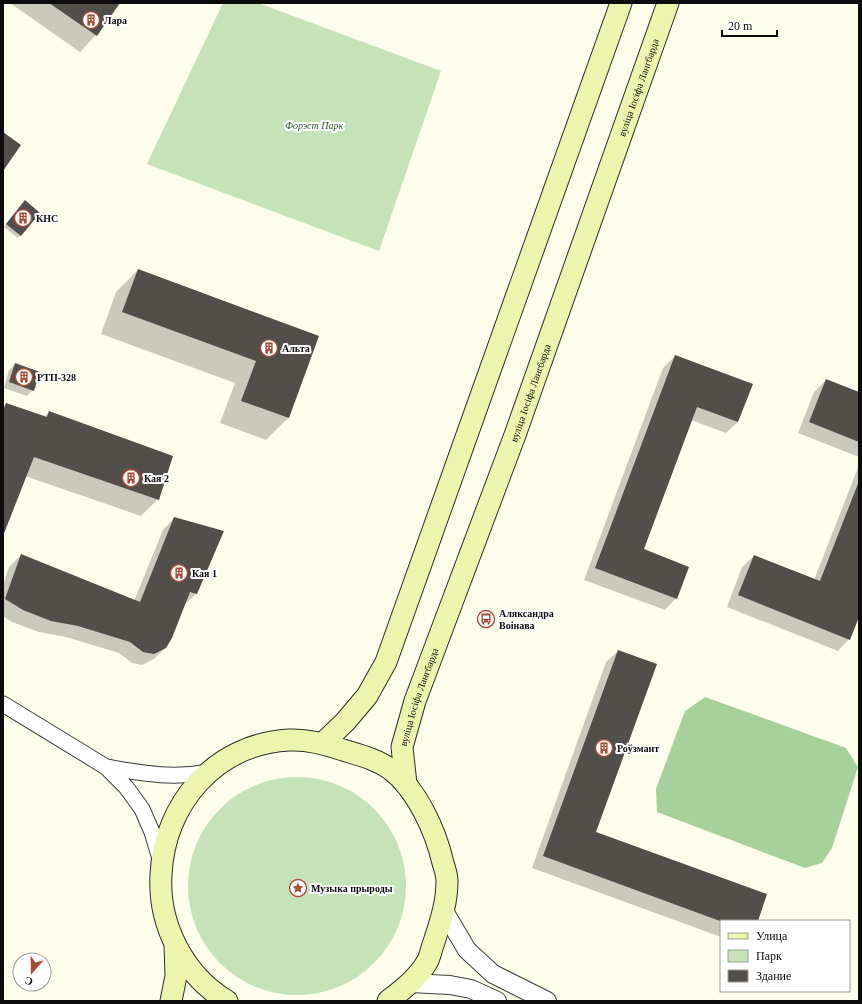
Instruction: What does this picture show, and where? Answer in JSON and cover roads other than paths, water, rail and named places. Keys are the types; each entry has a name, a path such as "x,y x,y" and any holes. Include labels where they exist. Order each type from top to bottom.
{"main road":[{"path":"322,743 345,722 367,696 386,662 621,3"},
{"name":"вуліца Іосіфа Лангбарда","path":"406,784 402,747 415,701 515,435 668,3"},
{"path":"228,1001 214,993 198,978 175,944 167,924 162,904 160,884 161,863 165,842 172,822 182,804 193,787 208,772 226,759 261,744 290,740 322,743 368,757 390,769 406,784 428,818 440,849 447,879 444,910 427,962 410,983 388,1001"},
{"path":"171,1001 176,976 175,944"}],"street":[{"path":"3,704 106,767 126,787 142,809 152,832 161,863"},
{"path":"106,767 165,776 189,775 208,772"},
{"path":"444,910 467,950 493,974 548,1001"},
{"path":"410,983 450,985 471,989 497,1001"}],"place":[{"name":"Лара","path":"91,20"},
{"name":"КНС","path":"23,218"},
{"name":"Альта","path":"269,348"},
{"name":"РТП-328","path":"24,377"},
{"name":"Кая 2","path":"131,478"},
{"name":"Кая 1","path":"179,573"},
{"name":"Аляксандра Воінава","path":"486,619"},
{"name":"Роўзмант","path":"604,748"},
{"name":"Музыка прыроды","path":"298,888"}],"park label":[{"name":"Форэст Парк","path":"314,125"}]}
